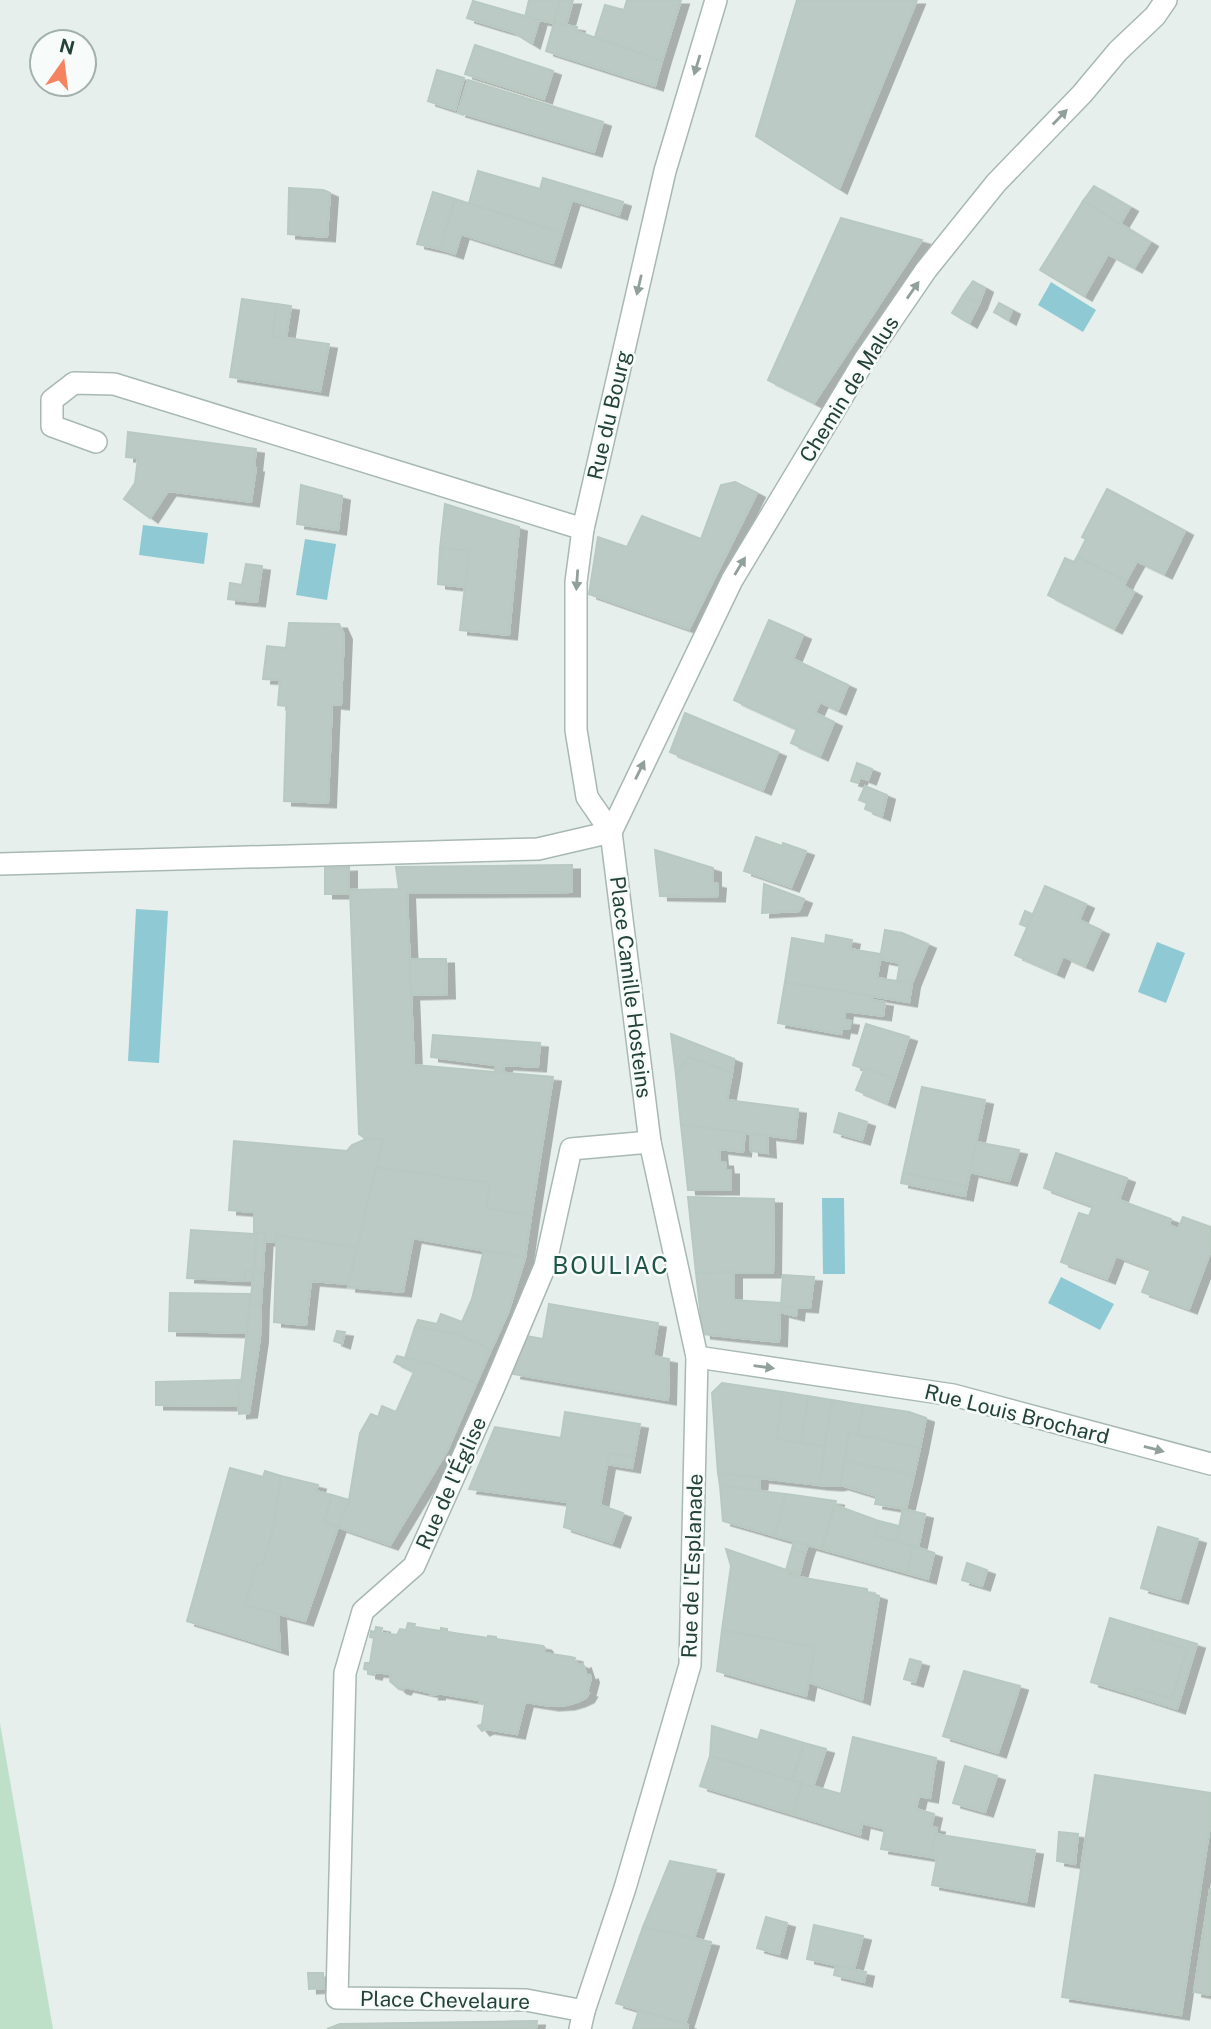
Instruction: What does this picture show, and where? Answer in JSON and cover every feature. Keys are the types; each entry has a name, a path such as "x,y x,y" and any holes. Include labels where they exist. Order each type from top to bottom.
{"street":[{"name":"Rue du Bourg","path":"611,832 587,797 576,730 576,582 583,529 665,171 716,0"},
{"name":"Chemin de Malus","path":"611,832 732,580 864,359 926,270 996,183 1082,94 1124,44 1155,16 1166,0"},
{"path":"96,442 52,426 52,400 74,383 114,384 583,529"},
{"path":"0,864 538,849 611,832"},
{"name":"Place Camille Hosteins","path":"611,832 650,1142 697,1357"},
{"name":"Rue de l'Église","path":"345,1673 363,1611 414,1566 494,1387 545,1266 571,1149 650,1142"},
{"name":"Rue Louis Brochard","path":"697,1357 953,1395 1211,1464"},
{"name":"Rue de l'Esplanade","path":"635,1852 690,1665 697,1357"},
{"name":"Place Chevelaure","path":"345,1673 337,1998 526,2000 582,2020 635,1852"}],"green space":[{"path":"0,1723 53,2029 0,2029"}],"water":[{"path":"1051,282 1096,310 1083,332 1038,305"},
{"path":"143,525 208,533 204,564 139,555"},
{"path":"305,539 336,544 327,600 296,595"},
{"path":"136,909 168,911 159,1063 128,1061"},
{"path":"1157,942 1185,953 1166,1003 1138,992"},
{"path":"822,1198 844,1198 845,1274 823,1274"},
{"path":"1061,1277 1114,1304 1100,1330 1048,1303"}],"building":[{"path":"529,0 560,0 554,23 525,17"},
{"path":"560,0 573,0 566,25 554,23"},
{"path":"627,0 681,0 662,61 595,37 605,5 624,10"},
{"path":"797,0 917,0 839,189 756,136"},
{"path":"473,1 539,20 532,44 513,32 467,18"},
{"path":"554,23 577,27 576,31 662,61 655,86 546,51"},
{"path":"475,45 553,71 544,99 465,74"},
{"path":"437,70 464,78 455,110 428,101"},
{"path":"468,80 603,122 594,152 458,112"},
{"path":"478,171 540,189 543,178 623,202 619,215 572,200 562,233 469,203"},
{"path":"1094,186 1130,207 1120,224 1083,201"},
{"path":"289,188 323,190 330,193 327,237 288,234"},
{"path":"433,192 455,199 440,249 417,244"},
{"path":"455,199 562,233 553,263 461,234 455,254 440,249"},
{"path":"1083,201 1150,242 1134,268 1108,254 1084,296 1040,270"},
{"path":"841,218 922,240 814,403 768,380"},
{"path":"973,281 985,288 979,304 963,295"},
{"path":"963,295 979,304 969,323 952,313"},
{"path":"242,299 277,304 273,336 329,344 320,391 230,377"},
{"path":"999,303 1012,310 1008,320 994,312"},
{"path":"277,304 291,306 286,338 273,336"},
{"path":"128,432 256,449 251,502 168,491 150,518 124,499 135,483 138,458 126,457"},
{"path":"735,482 757,493 689,629 589,594 598,537 627,547 642,516 701,539 721,485"},
{"path":"301,485 342,496 338,530 297,524"},
{"path":"1107,489 1185,531 1164,574 1137,561 1126,581 1077,557 1086,539 1082,537"},
{"path":"445,504 519,527 509,635 460,630 469,551 440,548"},
{"path":"440,548 469,551 465,587 438,584"},
{"path":"1077,557 1126,581 1124,586 1134,592 1114,629 1048,595 1065,558 1074,562"},
{"path":"246,564 262,566 257,602 228,599 230,583 242,585"},
{"path":"769,620 803,635 793,659 848,685 838,710 820,702 815,713 834,722 820,756 791,743 797,729 734,700"},
{"path":"289,623 339,624 344,635 341,705 332,704 328,803 284,801 287,706 278,705 280,680 263,679 267,646 286,648"},
{"path":"685,713 778,752 763,790 670,752"},
{"path":"857,763 872,769 868,780 860,777 858,783 851,781"},
{"path":"865,786 887,795 882,816 865,809 867,803 859,800"},
{"path":"756,837 806,851 791,887 744,871"},
{"path":"655,850 713,868 713,883 718,884 717,897 660,896"},
{"path":"572,865 572,892 407,893 414,1065 553,1077 531,1216 486,1208 490,1183 376,1167 383,1139 366,1139 359,1134 350,890 399,889 396,867"},
{"path":"349,867 349,894 325,894 325,868"},
{"path":"764,884 804,899 799,911 762,913"},
{"path":"1045,886 1086,904 1079,920 1101,930 1085,966 1063,956 1056,973 1015,955"},
{"path":"1025,911 1032,914 1027,927 1020,924"},
{"path":"885,930 902,933 928,944 912,983 897,981 900,963 880,959"},
{"path":"826,935 852,940 850,949 881,954 877,978 912,983 909,1002 785,982 792,938 825,944"},
{"path":"410,959 446,959 447,994 411,995"},
{"path":"785,982 872,996 871,1000 885,1002 883,1016 845,1011 844,1020 851,1021 849,1029 842,1028 841,1034 778,1023"},
{"path":"866,1024 909,1037 895,1079 853,1065"},
{"path":"671,1034 734,1059 732,1073 689,1057 676,1075"},
{"path":"433,1035 540,1043 538,1067 504,1065 504,1072 495,1072 495,1065 431,1057"},
{"path":"689,1057 732,1073 727,1100 798,1109 795,1139 681,1125 676,1075"},
{"path":"865,1068 895,1079 887,1103 856,1090"},
{"path":"922,1087 985,1100 967,1186 903,1173"},
{"path":"839,1113 867,1122 862,1140 834,1132"},
{"path":"681,1125 745,1133 743,1152 719,1149 720,1162 725,1162 726,1170 731,1170 731,1190 688,1190"},
{"path":"750,1134 767,1136 768,1153 751,1151"},
{"path":"366,1139 383,1139 357,1248 277,1235 277,1242 265,1241 265,1233 257,1233 254,1272 245,1271 245,1281 187,1278 191,1230 254,1234 254,1212 229,1210 234,1141 347,1151 352,1145"},
{"path":"976,1142 1019,1150 1009,1181 970,1172"},
{"path":"1056,1153 1127,1178 1119,1200 1171,1219 1169,1225 1178,1229 1183,1217 1211,1227 1211,1250 1189,1309 1142,1292 1151,1269 1116,1256 1107,1279 1061,1262 1079,1213 1089,1216 1093,1206 1044,1188"},
{"path":"376,1167 490,1183 486,1208 531,1216 525,1258 413,1238 403,1292 348,1287"},
{"path":"903,1173 967,1186 965,1196 901,1183"},
{"path":"688,1197 774,1199 773,1273 696,1273"},
{"path":"257,1233 265,1233 263,1272 254,1272"},
{"path":"277,1235 357,1248 348,1284 311,1281 306,1325 274,1322"},
{"path":"484,1250 525,1258 508,1313 491,1350 457,1334 415,1327 418,1320 437,1324 441,1314 462,1322 472,1299"},
{"path":"245,1271 254,1272 253,1281 245,1281"},
{"path":"254,1272 263,1272 261,1304 250,1304"},
{"path":"734,1272 734,1300 781,1303 781,1306 797,1307 796,1316 780,1312 779,1342 703,1334 696,1273"},
{"path":"783,1275 814,1277 810,1308 781,1306"},
{"path":"170,1293 250,1294 247,1333 169,1331"},
{"path":"250,1304 261,1304 260,1338 249,1413 239,1414 238,1384 241,1384"},
{"path":"549,1304 658,1323 653,1356 669,1359 668,1400 513,1374 526,1336 543,1339"},
{"path":"415,1327 457,1334 491,1350 476,1384 435,1365 405,1358"},
{"path":"337,1331 345,1332 342,1344 334,1341"},
{"path":"397,1356 435,1365 476,1384 447,1451 390,1545 338,1527 349,1500 360,1433 371,1414 378,1417 382,1406 396,1412 414,1372 394,1362"},
{"path":"241,1380 241,1384 238,1384 239,1406 156,1405 156,1382"},
{"path":"722,1383 783,1392 777,1439 825,1446 819,1485 718,1473 712,1393"},
{"path":"783,1392 808,1396 801,1443 777,1439"},
{"path":"808,1396 832,1400 825,1446 801,1443"},
{"path":"832,1400 863,1405 858,1435 849,1433 841,1485 835,1486 819,1485"},
{"path":"863,1405 909,1412 926,1418 920,1448 858,1435"},
{"path":"565,1412 640,1424 634,1457 609,1453 600,1505 623,1513 612,1543 564,1527 568,1502 469,1489 495,1427 561,1438"},
{"path":"849,1433 920,1448 914,1475 844,1461"},
{"path":"609,1453 634,1457 632,1468 607,1464"},
{"path":"844,1461 914,1475 906,1509 875,1504 877,1496 841,1485"},
{"path":"230,1468 263,1477 265,1471 281,1476 274,1524 263,1565 257,1564 245,1605 278,1614 280,1650 187,1621"},
{"path":"718,1473 760,1478 759,1491 720,1486"},
{"path":"281,1476 318,1485 316,1491 332,1495 324,1522 338,1527 305,1621 245,1605 257,1564 263,1565 274,1524"},
{"path":"720,1486 786,1494 775,1536 723,1521"},
{"path":"786,1494 836,1501 822,1549 775,1536"},
{"path":"332,1495 349,1500 338,1527 324,1522"},
{"path":"835,1505 879,1521 875,1535 913,1546 907,1573 822,1549"},
{"path":"903,1509 925,1514 918,1548 896,1541"},
{"path":"879,1521 899,1526 896,1541 875,1535"},
{"path":"1158,1527 1198,1539 1180,1599 1141,1588"},
{"path":"794,1541 808,1545 805,1553 792,1549"},
{"path":"913,1546 934,1553 928,1579 907,1573"},
{"path":"726,1549 789,1571 788,1575 867,1589 867,1592 879,1596 862,1700 809,1682 815,1647 722,1630 731,1566"},
{"path":"792,1549 805,1553 799,1575 786,1570"},
{"path":"967,1563 987,1570 982,1586 962,1580"},
{"path":"1110,1618 1153,1631 1152,1638 1187,1649 1172,1699 1136,1688 1134,1695 1091,1682"},
{"path":"408,1623 415,1624 414,1627 441,1631 441,1628 447,1629 447,1632 496,1637 543,1646 545,1653 575,1658 574,1661 583,1664 587,1676 590,1675 589,1693 586,1698 567,1705 551,1706 525,1702 517,1734 486,1729 482,1731 478,1726 482,1724 485,1703 437,1693 431,1695 432,1693 405,1687 403,1690 399,1689 390,1681 391,1674 368,1674 368,1670 364,1669 365,1663 370,1663 374,1638 370,1637 371,1631 375,1632 376,1627 382,1628 381,1633 397,1635 400,1629 406,1630"},
{"path":"722,1630 815,1647 806,1696 717,1671"},
{"path":"1153,1631 1197,1644 1177,1709 1134,1695 1136,1688 1172,1699 1187,1649 1152,1638"},
{"path":"910,1659 921,1662 915,1682 904,1679"},
{"path":"964,1671 1020,1686 998,1753 943,1736"},
{"path":"712,1726 758,1740 761,1730 804,1743 792,1781 710,1756"},
{"path":"853,1737 936,1758 930,1798 919,1796 916,1809 934,1814 931,1827 937,1828 931,1857 881,1849 885,1829 862,1823 860,1835 792,1814 802,1783 841,1794"},
{"path":"804,1743 826,1749 813,1787 792,1781"},
{"path":"710,1756 802,1783 792,1814 700,1786"},
{"path":"965,1766 997,1776 985,1812 953,1803"},
{"path":"1095,1775 1211,1793 1211,1819 1181,2015 1062,1997"},
{"path":"1059,1832 1078,1834 1075,1864 1057,1861"},
{"path":"935,1834 1035,1850 1026,1902 932,1885 937,1859 931,1857"},
{"path":"670,1861 716,1870 694,1938 643,1927"},
{"path":"1211,1889 1211,1995 1194,1992"},
{"path":"766,1917 787,1923 779,1954 757,1948"},
{"path":"814,1925 863,1936 854,1969 807,1959"},
{"path":"643,1927 711,1942 685,2024 616,2003"},
{"path":"836,1966 866,1972 864,1982 834,1975"},
{"path":"308,1973 323,1973 324,1988 309,1989"},
{"path":"639,2010 688,2025 687,2029 633,2029"},
{"path":"537,2021 536,2029 327,2029 340,2024"}],"district":[{"name":"BOULIAC","path":"611,1265"}]}
